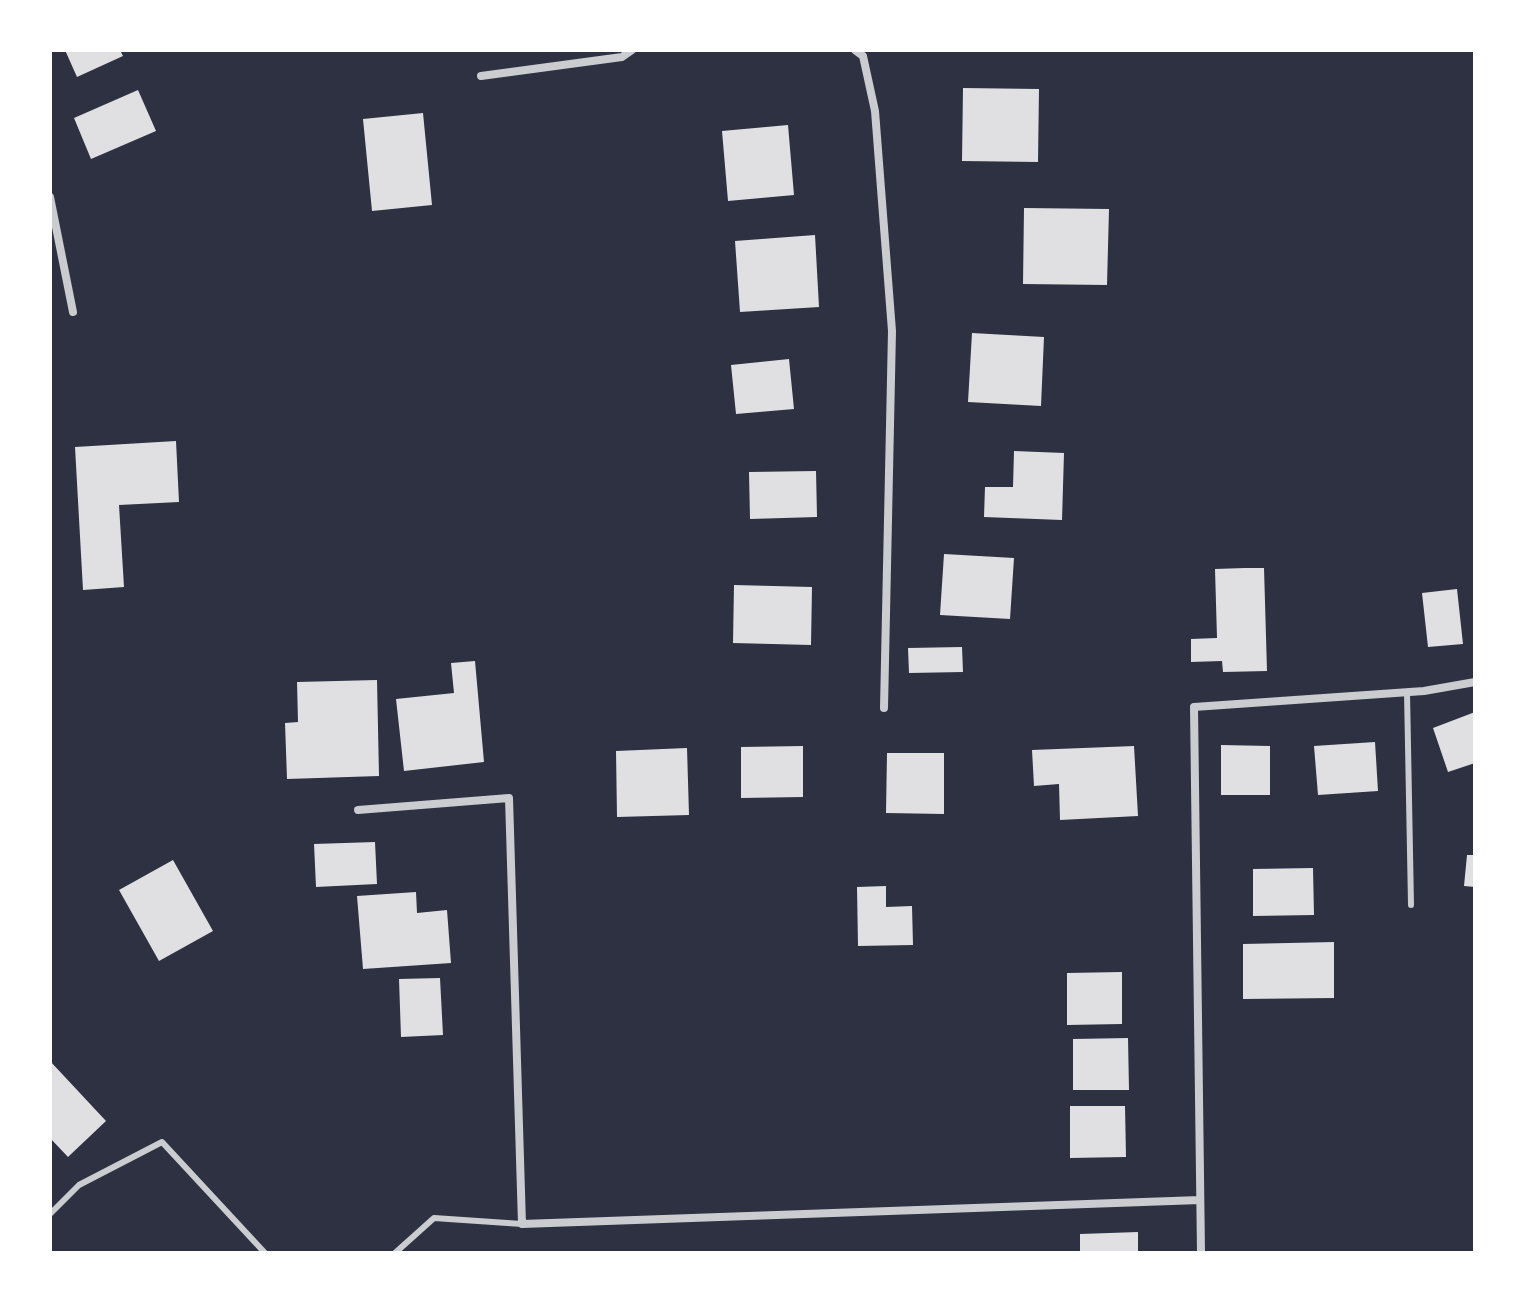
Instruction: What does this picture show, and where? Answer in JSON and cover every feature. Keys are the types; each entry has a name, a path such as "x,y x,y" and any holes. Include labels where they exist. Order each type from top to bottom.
{"street":[{"path":"481,76 622,57 632,50"},
{"path":"855,50 863,56 875,111 892,331 884,708"},
{"path":"50,197 73,312"},
{"path":"1201,1253 1194,707 1407,692 1475,682"},
{"path":"358,810 509,798 522,1224 1200,1200"}],"lane":[{"path":"1407,692 1411,905"},
{"path":"50,1214 79,1185 162,1142 265,1253"},
{"path":"395,1253 434,1218 522,1224"}],"building":[{"path":"65,50 120,50 123,56 77,77"},
{"path":"963,88 1039,89 1038,162 962,161"},
{"path":"138,90 156,131 91,159 74,118"},
{"path":"423,113 432,205 372,211 363,119"},
{"path":"788,125 794,195 728,201 722,131"},
{"path":"1024,208 1109,209 1107,285 1023,284"},
{"path":"815,235 819,307 740,312 735,241"},
{"path":"972,333 1044,337 1041,406 968,402"},
{"path":"789,359 794,409 736,414 731,365"},
{"path":"176,441 179,502 119,505 124,587 83,590 75,447"},
{"path":"1014,451 1064,453 1062,520 984,517 985,487 1013,487"},
{"path":"816,471 817,517 750,519 749,472"},
{"path":"944,554 1014,558 1010,619 940,615"},
{"path":"1264,568 1267,671 1223,672 1222,661 1191,662 1191,639 1217,638 1215,569"},
{"path":"734,585 812,587 811,645 733,643"},
{"path":"1457,589 1463,644 1428,647 1422,593"},
{"path":"962,647 963,672 909,673 908,648"},
{"path":"475,661 484,762 404,771 396,699 454,693 451,663"},
{"path":"377,680 379,776 287,779 285,723 298,722 297,682"},
{"path":"1475,712 1475,763 1448,772 1433,728"},
{"path":"1375,742 1378,791 1318,795 1314,746"},
{"path":"1221,745 1270,746 1270,795 1221,795"},
{"path":"803,746 803,797 741,798 741,747"},
{"path":"1134,746 1138,816 1060,820 1059,784 1034,786 1032,750"},
{"path":"687,748 689,815 617,817 616,751"},
{"path":"887,753 944,753 944,814 886,813"},
{"path":"375,842 377,884 316,887 314,844"},
{"path":"1467,855 1475,855 1475,887 1464,886"},
{"path":"173,860 213,931 159,961 119,890"},
{"path":"1313,868 1314,915 1253,916 1253,869"},
{"path":"886,886 886,907 912,906 913,945 858,946 857,887"},
{"path":"416,892 417,913 447,910 451,963 363,969 357,896"},
{"path":"1334,942 1334,998 1243,999 1243,944"},
{"path":"1122,972 1122,1024 1067,1025 1067,973"},
{"path":"440,978 443,1035 401,1037 399,979"},
{"path":"1128,1038 1129,1090 1073,1090 1073,1039"},
{"path":"50,1061 106,1121 68,1157 50,1138"},
{"path":"1070,1106 1125,1106 1126,1157 1070,1158"},
{"path":"1138,1232 1138,1253 1080,1253 1080,1234"}]}
